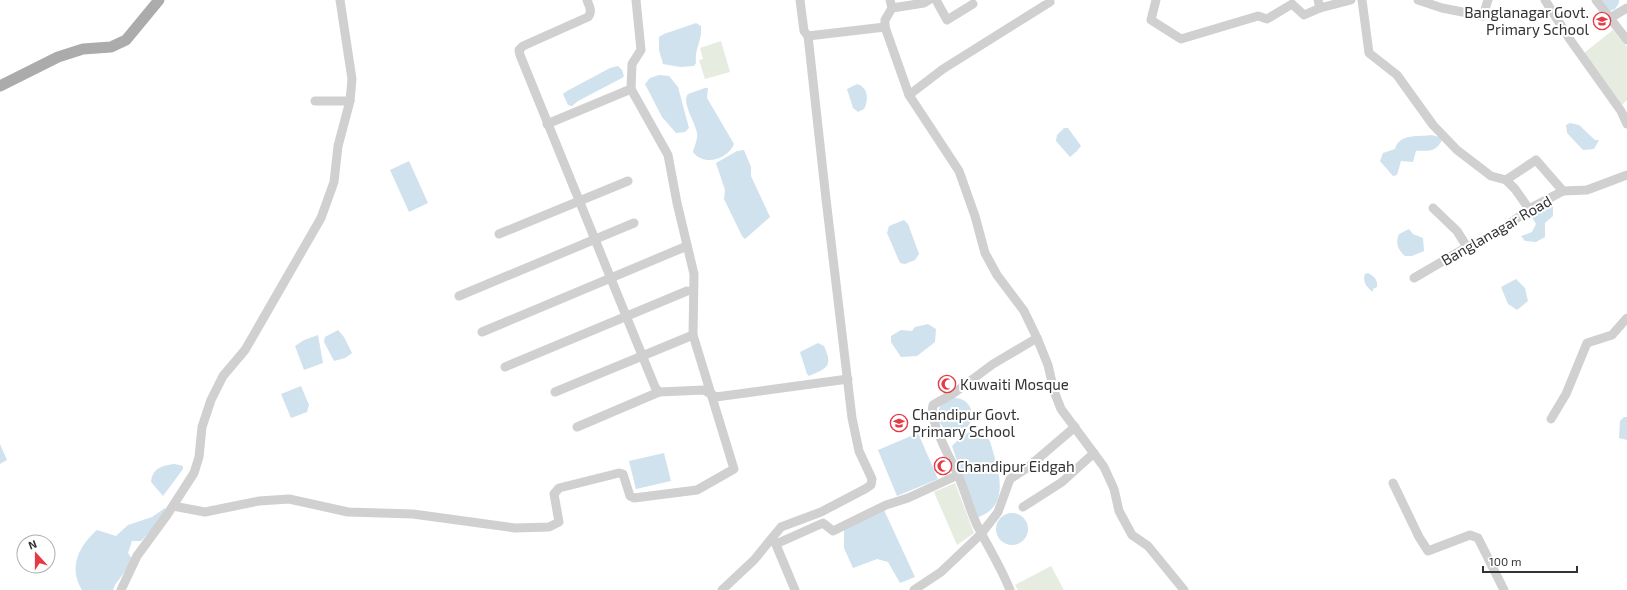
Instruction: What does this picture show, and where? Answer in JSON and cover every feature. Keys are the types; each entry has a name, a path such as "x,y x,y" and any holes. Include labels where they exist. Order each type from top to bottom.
{"main road":[{"path":"0,86 64,55 83,48 111,47 126,40 159,0"}],"street":[{"path":"121,590 137,556 173,506 194,473 199,457 202,427 211,400 223,376 245,350 321,218 334,182 338,146 350,101 352,78 340,0"},
{"path":"587,0 591,14 588,17 522,46 519,50 578,201 655,387 659,392"},
{"path":"173,506 205,512 259,500 289,499 348,512 413,514 515,528 549,527 559,522 554,494 559,488 619,473 623,474 630,496 634,498 697,490 734,469 710,395 693,335 694,274 668,155 631,89 632,64 641,50 636,0"},
{"path":"722,590 774,541 781,527 821,512 871,485 872,479 859,451 852,418 808,36 804,31 800,0"},
{"path":"929,0 924,3 891,4 885,20 885,27 909,95 958,171 975,216 985,253 997,275 1024,311 1048,365 1054,391 1061,409 1104,467 1114,489 1119,511 1132,535 1148,546 1184,590"},
{"path":"936,0 947,20 973,4"},
{"path":"909,95 943,69 1050,2 1050,0"},
{"path":"1156,0 1151,20 1181,39 1258,16 1267,19 1292,4 1304,15 1319,4 1351,0"},
{"path":"1362,0 1369,54 1397,75 1433,125 1457,150 1491,176 1506,180 1515,189 1529,209"},
{"path":"1418,0 1442,8 1483,16 1488,0"},
{"path":"1545,0 1571,41 1624,109 1627,124"},
{"path":"1596,0 1627,40"},
{"path":"1610,18 1627,8"},
{"path":"808,36 885,27"},
{"path":"547,124 631,89"},
{"path":"315,101 350,101"},
{"path":"1506,180 1536,160 1563,191"},
{"name":"Banglanagar Road","path":"1414,278 1467,247 1496,234 1529,209 1563,191 1587,190 1627,175"},
{"path":"499,234 628,181"},
{"path":"1434,208 1456,231 1467,247"},
{"path":"459,296 634,223"},
{"path":"482,332 687,246"},
{"path":"506,367 626,318 686,291"},
{"path":"1551,420 1566,394 1587,343 1612,335 1627,318"},
{"path":"555,392 693,335"},
{"path":"1010,590 1002,568 981,534 969,507 958,475 940,437 932,410 933,405 954,393 993,364 1037,338"},
{"path":"577,427 659,392 704,390 710,395 716,397 848,379"},
{"path":"914,590 941,572 981,534 998,512 1010,479 1027,468 1075,427"},
{"path":"1023,507 1062,482 1094,453"},
{"path":"774,541 823,523 833,531 886,505 908,498 958,475"},
{"path":"1393,483 1419,537 1428,551 1470,534 1475,536 1478,538 1504,590"},
{"path":"774,541 795,590"}],"shaded area":[{"path":"1613,30 1627,47 1627,100 1622,105 1584,53"},
{"path":"721,41 730,72 705,79 699,60 703,59 700,48"},
{"path":"955,483 974,533 957,545 934,492"},
{"path":"1051,566 1064,590 1018,590 1015,585"}],"water":[{"path":"1601,0 1619,0 1619,3 1615,9 1610,11"},
{"path":"696,23 701,26 701,35 696,53 696,63 694,66 680,67 663,64 659,50 659,37"},
{"path":"618,66 622,70 624,76 622,78 578,101 572,106 568,105 563,94 610,68"},
{"path":"659,75 669,76 678,87 689,128 685,132 676,133 662,117 645,84 650,78"},
{"path":"857,84 863,88 867,98 864,109 858,112 853,108 847,89"},
{"path":"708,88 707,98 734,144 727,154 709,160 698,157 693,152 697,133 686,102 688,94"},
{"path":"1570,123 1579,125 1595,140 1599,140 1594,149 1583,150 1567,133 1566,125"},
{"path":"1064,128 1068,128 1081,146 1070,157 1056,141 1057,135"},
{"path":"1432,135 1439,137 1442,140 1437,147 1430,150 1416,151 1413,162 1401,161 1397,175 1393,176 1380,161 1383,153 1395,149 1397,144 1405,138"},
{"path":"744,150 751,167 751,176 770,217 745,239 742,236 724,199 725,190 716,163 737,151"},
{"path":"409,161 428,203 409,212 390,170"},
{"path":"1553,201 1553,216 1545,223 1545,237 1536,242 1525,241 1521,236 1532,232 1536,224 1528,211"},
{"path":"904,220 908,224 919,254 915,260 905,264 900,263 887,233 889,226"},
{"path":"1409,229 1413,234 1423,238 1424,251 1412,256 1405,256 1399,249 1397,240 1399,234"},
{"path":"1368,273 1374,277 1377,282 1377,287 1373,289 1373,292 1365,282 1365,274"},
{"path":"1516,279 1525,288 1528,301 1517,310 1508,304 1501,287"},
{"path":"928,324 936,329 935,342 917,356 901,357 891,342 891,336 901,330 912,331 915,327"},
{"path":"338,330 344,337 352,353 345,358 334,361 324,342 325,337"},
{"path":"318,335 323,363 304,370 295,346 304,340"},
{"path":"818,343 824,346 827,353 827,366 821,371 809,376 800,352"},
{"path":"301,386 309,405 307,412 291,418 281,394"},
{"path":"952,398 958,398 967,403 971,409 971,421 967,427 958,432 952,432 943,427 938,418 938,412 943,403"},
{"path":"1624,417 1627,417 1627,440 1619,438 1620,421"},
{"path":"977,429 987,437 990,443 997,465 1000,484 997,501 993,508 986,514 976,518 952,446 963,435"},
{"path":"918,433 938,479 897,496 878,450"},
{"path":"0,444 7,460 0,464"},
{"path":"664,453 671,481 636,489 629,461"},
{"path":"175,464 183,466 183,469 163,496 151,482 153,474 158,468"},
{"path":"165,508 167,513 141,541 132,541 128,553 133,560 113,590 82,590 76,573 78,557 85,543 97,530 116,536 128,525 152,517"},
{"path":"884,510 915,577 900,583 888,562 877,559 853,568 844,548 844,529"},
{"path":"1009,513 1015,513 1025,520 1028,529 1027,535 1021,542 1015,545 1009,545 999,538 996,532 996,526 1003,516"}],"place":[{"name":"Banglanagar Govt. Primary School","path":"1602,21"},
{"name":"Kuwaiti Mosque","path":"947,384"},
{"name":"Chandipur Govt. Primary School","path":"899,423"},
{"name":"Chandipur Eidgah","path":"943,466"}]}
